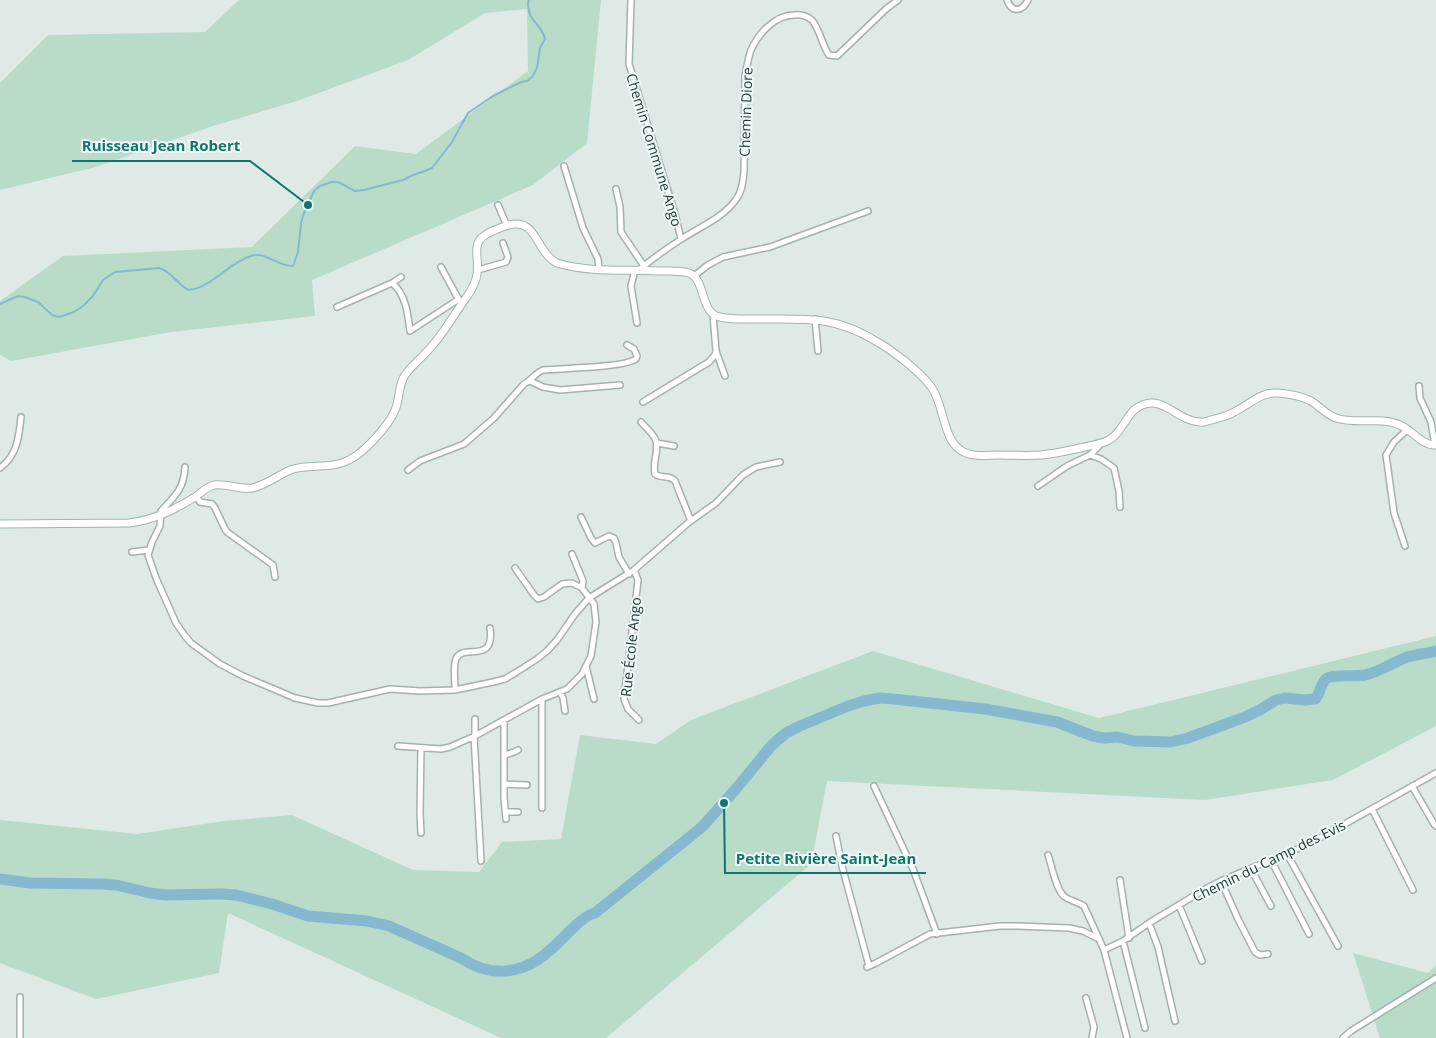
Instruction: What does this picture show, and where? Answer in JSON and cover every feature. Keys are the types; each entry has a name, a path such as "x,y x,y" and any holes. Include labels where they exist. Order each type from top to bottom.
{"street":[{"name":"Chemin Commune Ango","path":"631,0 629,64 681,239"},
{"name":"Chemin Diore","path":"639,268 681,239 721,215 731,207 738,197 743,185 744,172 745,76 752,49 765,30 774,22 787,16 794,14 806,16 814,23 829,55 837,56 898,0"},
{"path":"1007,0 1009,5 1018,10 1028,0"},
{"path":"564,166 583,228 598,259 599,269"},
{"path":"616,189 620,207 621,232 639,268"},
{"path":"498,205 507,226"},
{"path":"694,276 708,265 723,257 770,247 868,211"},
{"path":"0,524 140,522 162,516 214,485 251,488 264,484 292,470 336,465 350,460 387,423 397,404 400,385 406,374 437,340 460,302 472,289 478,270 476,248 478,242 488,234 515,224 526,226 547,256 557,263 599,269 639,268 681,272 694,276 713,315 716,351 725,376"},
{"path":"478,270 506,262 508,257 503,243"},
{"path":"441,267 460,302"},
{"path":"637,323 631,286 639,268"},
{"path":"337,307 392,284 401,277"},
{"path":"392,284 401,295 405,304 410,331 460,302"},
{"path":"713,315 746,319 815,319 834,322 874,340 896,355 931,387 937,397 950,438 955,446 962,452 976,456 1039,456 1058,454 1106,442 1113,437 1134,410 1147,404 1158,403 1187,419 1204,422 1223,418 1259,397 1277,393 1307,399 1336,418 1391,422 1408,429 1427,444 1436,445 1431,422 1420,398 1419,386"},
{"path":"815,319 818,351"},
{"path":"408,470 420,461 464,444 494,418 524,384 530,381 538,372 543,370 609,366 630,362 636,359 637,356 634,349 627,344"},
{"path":"643,402 709,362 716,351"},
{"path":"530,381 543,387 560,390 620,385"},
{"path":"0,468 6,464 14,452 20,417"},
{"path":"641,422 657,442 655,474 659,477 671,477 675,481 691,521"},
{"path":"1405,546 1394,513 1386,455 1394,442 1408,429"},
{"path":"657,442 674,446"},
{"path":"1038,486 1067,466 1090,455 1102,443"},
{"path":"1090,455 1101,459 1114,468 1120,507"},
{"name":"Rue École Ango","path":"149,550 150,563 180,630 198,649 220,664 243,676 294,698 318,703 340,702 390,689 420,691 455,690 505,678 537,659 557,640 575,614 590,598 634,570 691,521 716,503 743,474 750,469 780,462"},
{"path":"132,552 149,550 160,526 162,511 182,486 185,467"},
{"path":"196,496 200,502 209,503 214,506 225,529 230,534 276,563 275,577"},
{"path":"581,517 595,543 610,536 614,538 618,557 629,574"},
{"path":"572,554 583,581 582,588"},
{"path":"398,746 441,749 450,747 475,736 542,699 560,692 582,674 591,656 596,622 595,610 590,598 582,588 572,583 567,583 562,584 541,599 538,599 515,568"},
{"name":"Rue École Ango","path":"634,570 638,580 624,699 628,709 639,720"},
{"path":"455,690 456,659 460,654 484,650 488,647 492,639 490,628"},
{"path":"586,666 594,699"},
{"path":"560,692 565,712"},
{"path":"542,699 542,808"},
{"path":"475,719 481,861"},
{"path":"504,720 506,819"},
{"path":"421,748 421,833"},
{"path":"504,755 518,750"},
{"name":"Chemin du Camp des Evis","path":"1104,950 1129,938 1149,923 1221,881 1309,844 1436,773"},
{"path":"505,784 527,785"},
{"path":"874,786 913,869 937,934"},
{"path":"1412,786 1436,826"},
{"path":"1372,809 1413,890"},
{"path":"506,812 518,812"},
{"path":"836,836 868,966 930,934 1000,926 1017,926 1069,928 1083,931 1097,938"},
{"path":"1287,854 1338,946"},
{"path":"1048,855 1059,890 1062,895 1084,906 1104,950 1127,1038"},
{"path":"1271,860 1308,934"},
{"path":"1250,869 1271,906"},
{"path":"1120,880 1129,938"},
{"path":"1221,881 1255,952 1260,955 1268,954"},
{"path":"1179,905 1202,961"},
{"path":"1149,923 1158,947 1175,1021"},
{"path":"1123,941 1145,1028"},
{"path":"1343,1038 1351,1031 1436,978"},
{"path":"20,997 20,1038"},
{"path":"1086,998 1094,1027 1092,1038"}],"green space":[{"path":"239,0 601,0 587,143 533,185 312,280 315,316 171,332 11,361 0,355 0,301 63,256 252,247 355,146 416,154 528,71 527,9 485,13 408,60 297,101 213,126 96,167 0,190 0,83 48,35 205,32"},
{"path":"1436,636 1436,726 1333,780 1205,800 827,781 811,864 606,1038 501,1038 228,913 219,973 96,999 0,963 0,820 137,834 224,821 292,815 413,870 479,872 502,842 561,839 580,735 656,744 691,720 873,651 1099,718"},
{"path":"1353,953 1428,973 1436,965 1436,1038 1380,1038"}],"waterway":[{"path":"0,304 18,296 25,297 38,302 52,315 59,317 74,312 83,306 93,296 103,280 115,272 159,268 168,272 189,290 206,284 235,263 251,256 267,257 282,264 293,266 298,252 304,213 314,191 320,186 338,182 355,191 364,190 403,180 432,168 452,142 468,113 493,96 532,77 537,68 540,48 545,39 530,15 529,0"},
{"path":"0,879 30,883 116,885 166,895 236,895 308,916 367,921 389,926 476,966 487,970 505,971 535,962 580,921 595,913 702,827 772,745 786,733 848,706 880,698 985,709 1057,722 1093,736 1104,738 1117,737 1134,741 1171,742 1188,738 1245,717 1276,700 1285,698 1315,699 1324,681 1329,677 1365,675 1400,660 1436,651"}],"place":[{"name":"Ruisseau Jean Robert","path":"308,205"},
{"name":"Petite Rivière Saint-Jean","path":"724,803"}]}
